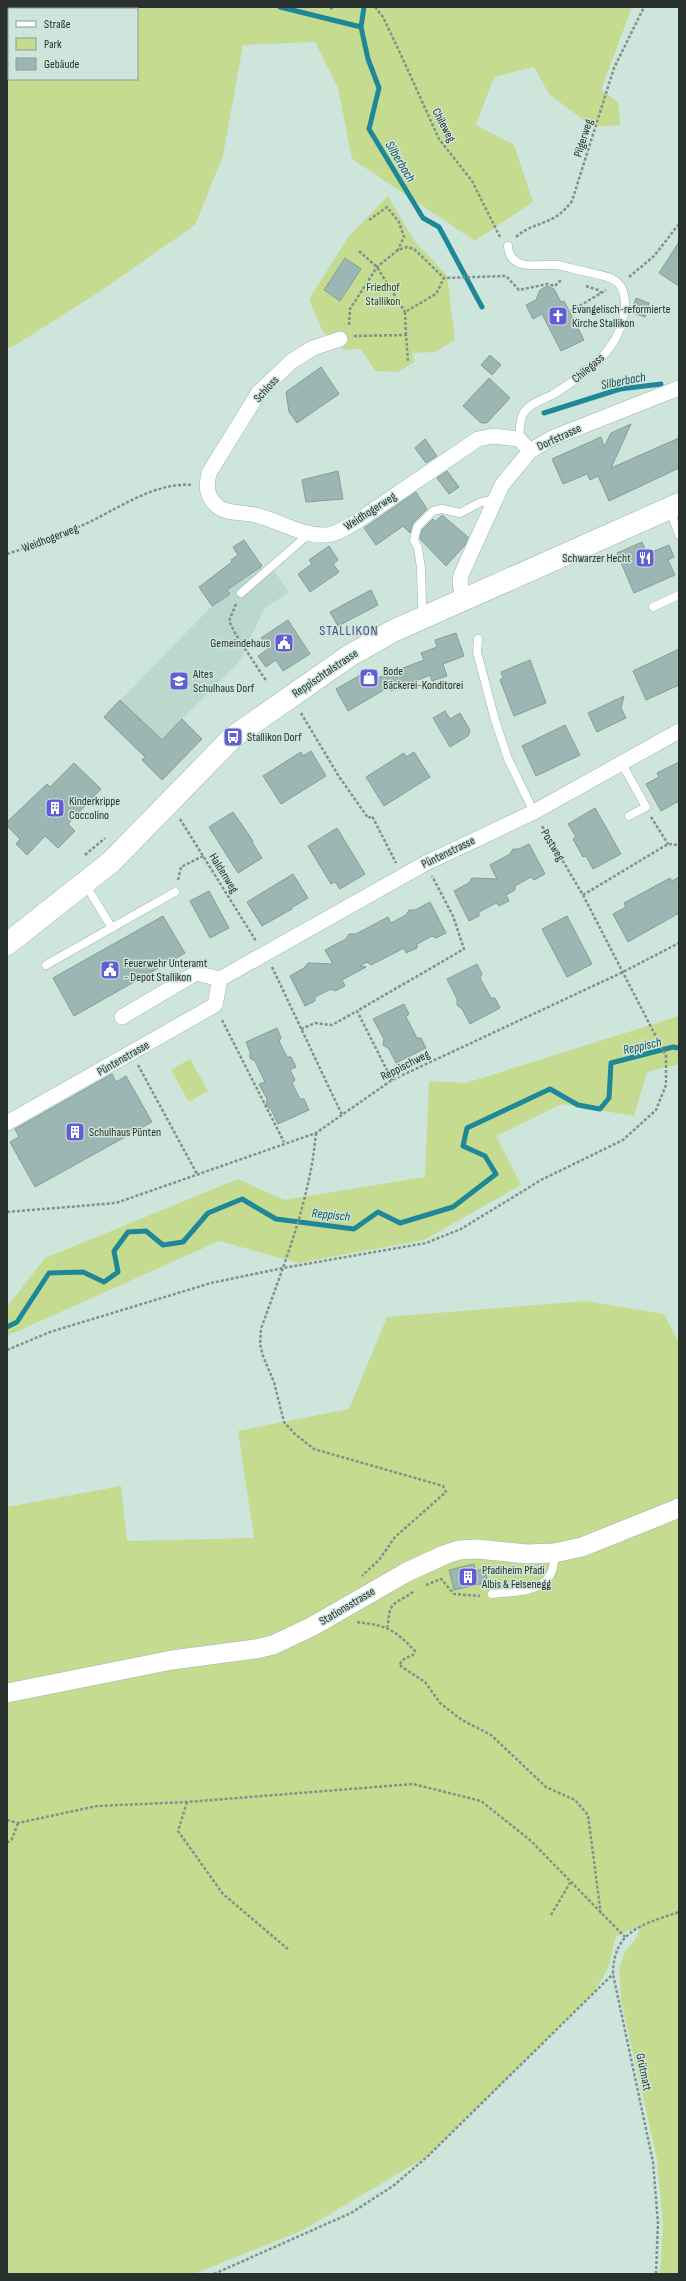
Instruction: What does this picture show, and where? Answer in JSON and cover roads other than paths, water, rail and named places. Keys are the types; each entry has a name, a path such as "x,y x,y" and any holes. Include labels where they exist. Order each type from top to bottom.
{"main road":[{"name":"Reppischtalstrasse","path":"7,944 111,862 233,737 350,656 393,631 674,506"}],"street":[{"name":"Schloss","path":"206,487 209,473 259,392 292,361 313,348 345,334"},
{"name":"Dorfstrasse","path":"464,600 460,584 462,575 494,500 513,470 530,451 552,438 679,388"},
{"name":"Weidhogerweg","path":"206,487 209,497 218,507 255,515 310,533 326,535 341,531 356,522 478,439 493,436 519,439"},
{"path":"519,439 530,451"},
{"name":"Püntenstrasse","path":"7,1123 215,1005 220,979 263,953 426,863 534,812 621,762 679,731"},
{"path":"122,1017 196,973 220,979"},
{"name":"Stationsstrasse","path":"7,1693 172,1660 256,1649 273,1645 313,1626 407,1572 459,1550 477,1549 527,1554 554,1553 582,1547 679,1508"}],"lane":[{"name":"Chilegass","path":"508,246 512,259 519,264 558,265 610,276 620,285 625,294 624,312 619,333 608,351 598,362 568,385 527,408 522,418 519,439"},
{"path":"427,616 422,605 421,568 418,548 414,540 416,527 433,511 442,509 460,513 481,502 494,500"},
{"path":"674,506 679,535"},
{"path":"241,593 310,533"},
{"path":"653,607 679,595"},
{"path":"478,639 477,652 495,720 508,759 534,812"},
{"path":"621,762 646,807 629,816"},
{"path":"84,884 112,928"},
{"path":"46,965 176,892"},
{"path":"492,1594 533,1590 549,1578 555,1565 554,1553"}],"waterway":[{"path":"280,7 361,27"},
{"name":"Silberbach","path":"364,7 361,27 368,59 379,88 369,129 423,218 439,227 482,307"},
{"name":"Silberbach","path":"544,413 620,389 661,384"},
{"name":"Reppisch","path":"7,1327 17,1322 49,1273 83,1272 104,1282 118,1272 114,1251 128,1232 146,1231 163,1245 183,1242 208,1213 242,1199 276,1219 354,1229 378,1212 400,1223 453,1207 496,1174 485,1156 463,1146 467,1128 550,1089 578,1105 600,1109 609,1098 611,1063 673,1047 679,1048"}],"place":[{"name":"Evangelisch-reformierte Kirche Stallikon","path":"558,316"},
{"name":"Schwarzer Hecht","path":"645,558"},
{"name":"Gemeindehaus","path":"284,643"},
{"name":"Bode Bäckerei-Konditorei","path":"369,678"},
{"name":"Altes Schulhaus Dorf","path":"179,681"},
{"name":"Stallikon Dorf","path":"233,737"},
{"name":"Kinderkrippe Coccolino","path":"55,808"},
{"name":"Feuerwehr Unteramt - Depot Stallikon","path":"110,970"},
{"name":"Schulhaus Pünten","path":"75,1132"},
{"name":"Pfadiheim Pfadi Albis & Felsenegg","path":"468,1577"}],"district":[{"name":"STALLIKON","path":"349,630"}],"park label":[{"name":"Friedhof Stallikon","path":"383,294"}]}
